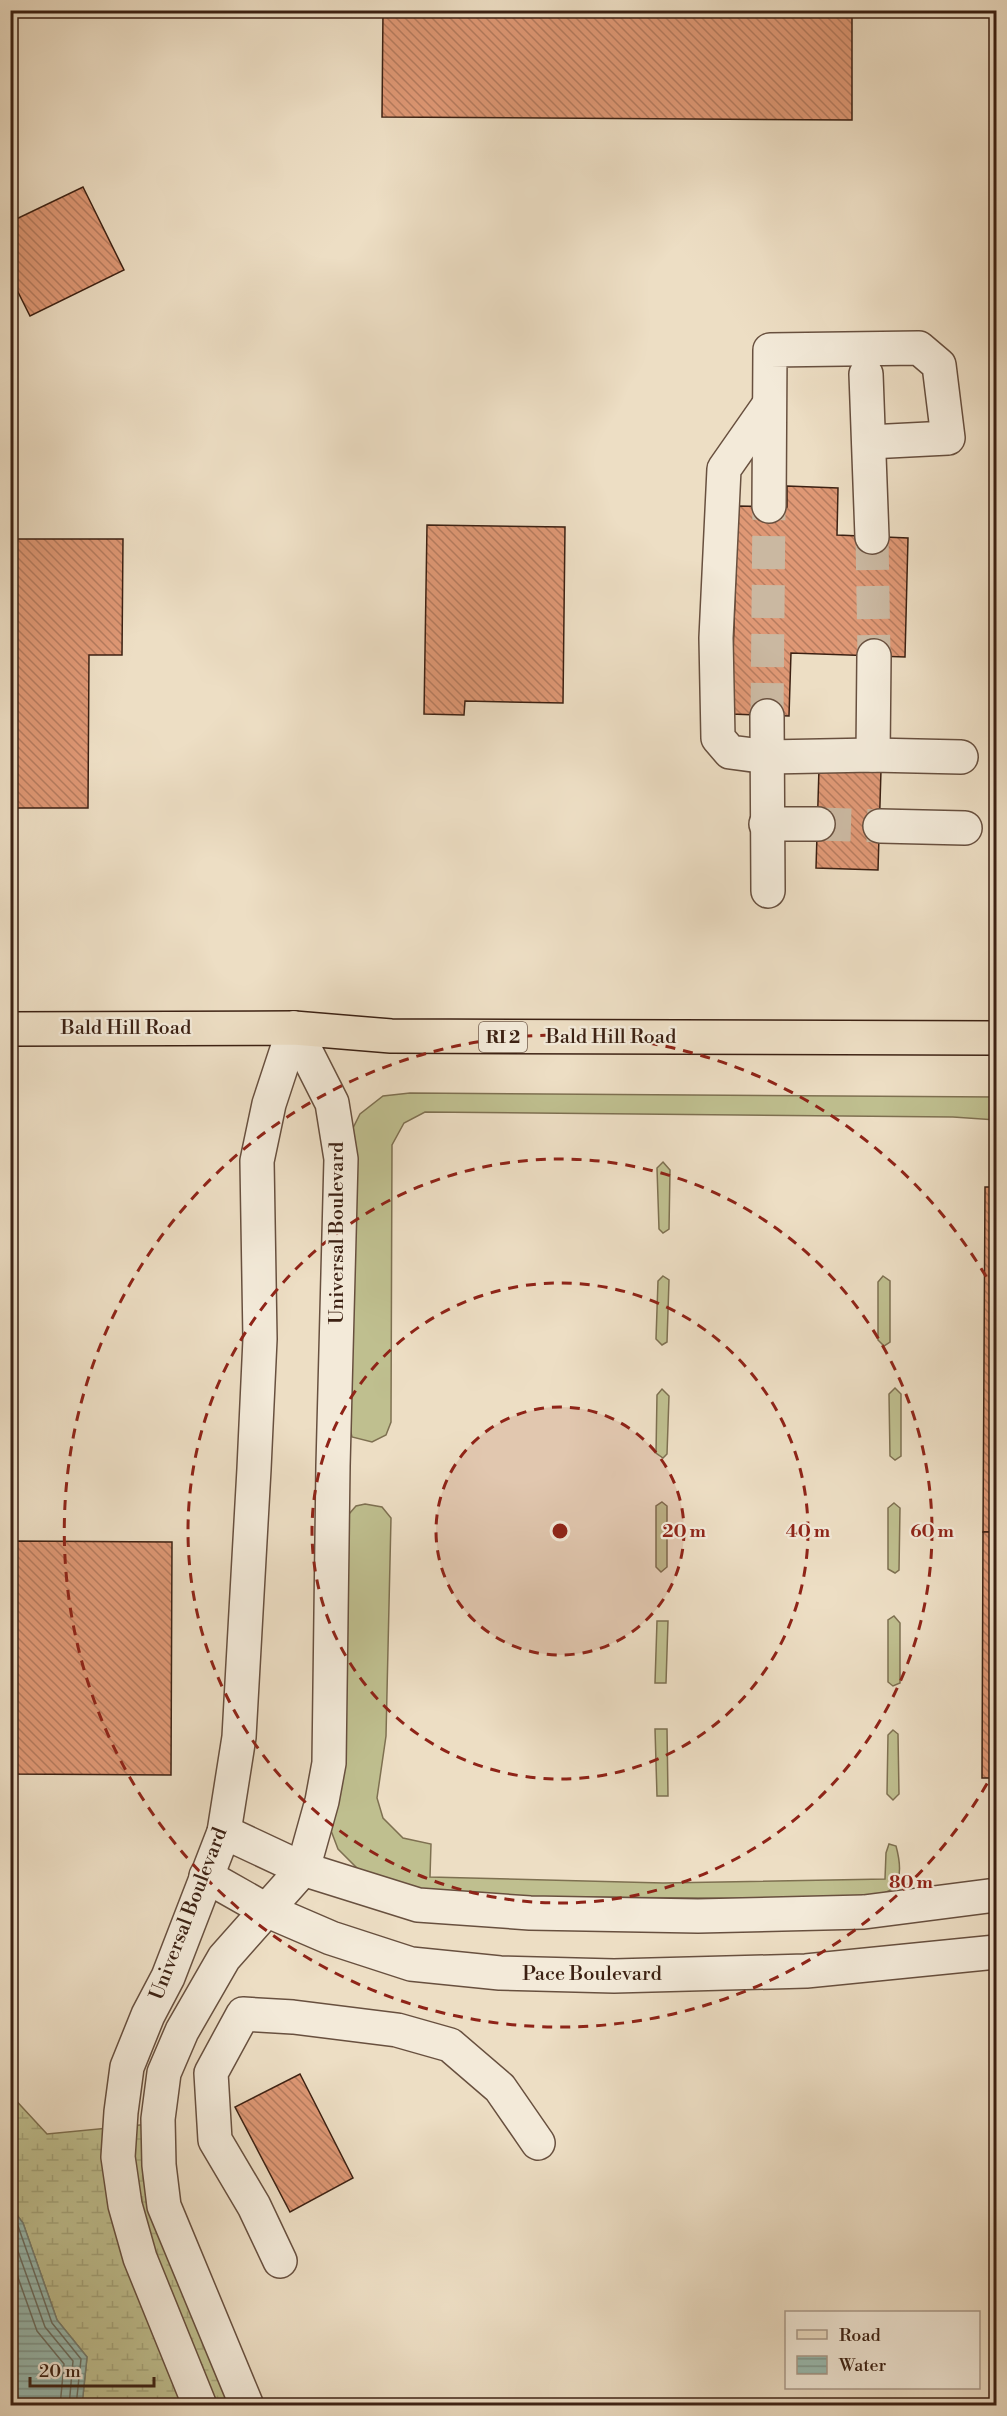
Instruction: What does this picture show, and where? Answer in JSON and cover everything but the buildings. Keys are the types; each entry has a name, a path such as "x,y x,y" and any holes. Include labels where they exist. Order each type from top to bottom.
{"main road":[{"name":"Bald Hill Road","path":"10,1029 294,1028 392,1036 996,1038"}],"street":[{"path":"769,506 770,350 919,348 939,365 948,438 868,442"},
{"path":"866,374 872,537"},
{"path":"768,406 724,469 716,638 718,738 730,752 768,757 873,755 961,757"},
{"path":"873,755 874,656"},
{"path":"767,716 768,891"},
{"path":"766,824 818,824"},
{"path":"880,826 964,828"},
{"name":"Universal Boulevard","path":"200,2406 140,2258 125,2205 118,2157 121,2112 127,2067 148,2015 168,1977 224,1832 238,1737 256,1446 260,1339 257,1161 269,1104 294,1028"},
{"name":"Universal Boulevard","path":"247,2406 164,2206 159,2165 158,2119 164,2073 182,2031 224,1958 303,1869 322,1800 329,1763 333,1466 341,1159 332,1103 294,1028"},
{"path":"224,1832 303,1869 418,1905 530,1913 665,1916 864,1912 996,1895"},
{"name":"Pace Boulevard","path":"206,1876 266,1910 331,1938 411,1964 501,1973 614,1976 806,1971 996,1952"},
{"path":"280,2261 254,2206 215,2140 211,2073 243,2014 292,2017 397,2030 450,2045 500,2088 538,2143"}],"green space":[{"path":"410,1093 996,1097 996,1120 953,1117 425,1112 404,1123 392,1145 391,1422 386,1435 372,1442 352,1437 349,1425 351,1132 360,1114 383,1096"},
{"path":"663,1162 670,1170 669,1229 663,1233 659,1229 657,1168"},
{"path":"663,1276 669,1280 667,1342 662,1345 656,1339 658,1281"},
{"path":"883,1276 890,1281 890,1342 884,1346 878,1340 878,1282"},
{"path":"895,1388 901,1394 901,1456 895,1460 890,1456 889,1394"},
{"path":"662,1389 669,1396 667,1454 663,1458 656,1453 657,1395"},
{"path":"662,1502 667,1506 667,1567 661,1572 656,1567 656,1506"},
{"path":"894,1503 900,1508 899,1570 895,1573 888,1569 888,1508"},
{"path":"365,1504 382,1507 391,1518 386,1736 377,1798 383,1818 403,1838 431,1844 430,1877 663,1883 885,1879 886,1853 889,1844 896,1846 898,1856 899,1873 896,1884 887,1892 880,1894 822,1899 454,1896 365,1876 338,1849 330,1828 340,1777 346,1724 349,1514 356,1506"},
{"path":"894,1616 900,1623 900,1683 893,1686 888,1682 888,1620"},
{"path":"657,1621 668,1621 666,1683 655,1683"},
{"path":"655,1729 667,1729 668,1796 657,1796"},
{"path":"893,1730 898,1734 899,1794 893,1800 887,1794 888,1735"},
{"path":"10,2094 47,2134 150,2124 243,2405 82,2405 87,2357 57,2320 23,2223 11,2207"}],"water":[{"path":"11,2207 23,2223 57,2320 87,2357 82,2405 11,2405"}],"tunnel":[{"path":"767,716 769,506"},
{"path":"872,537 874,656"},
{"path":"818,824 880,826"}]}
